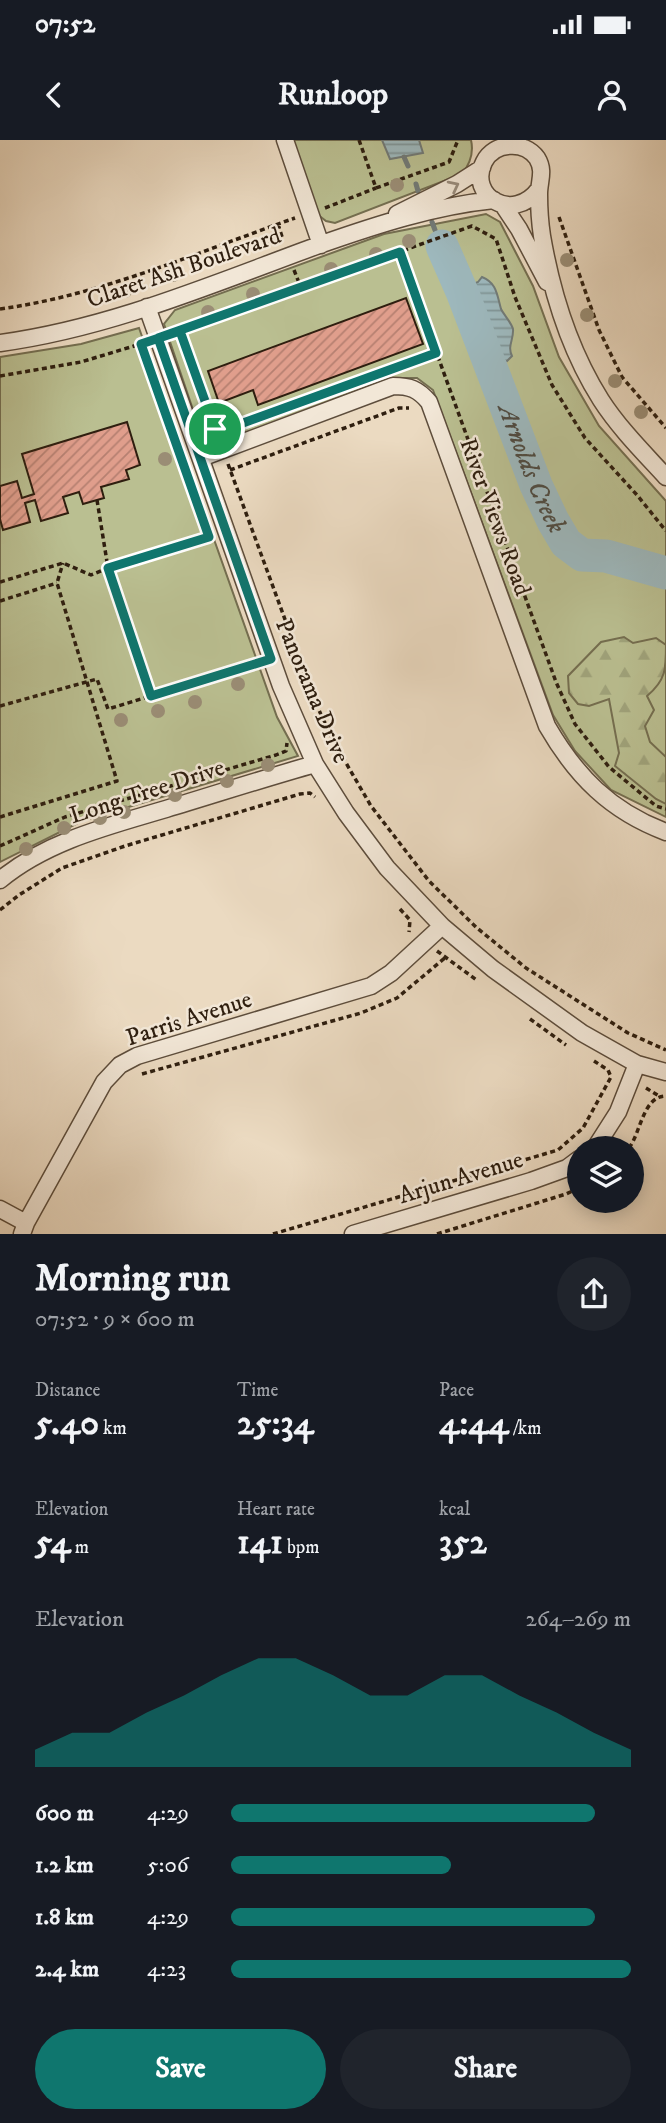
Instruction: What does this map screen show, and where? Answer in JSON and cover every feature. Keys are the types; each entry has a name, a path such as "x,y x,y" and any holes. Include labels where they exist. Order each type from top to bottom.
{"street":[{"path":"285,140 321,245"},
{"path":"485,140 482,183 486,193 519,229 556,300 580,363 602,402 666,477"},
{"path":"485,163 499,148 525,145 541,168 542,178 533,198 524,204 513,206 498,203"},
{"name":"Claret Ash Boulevard","path":"380,224 457,184 485,163"},
{"path":"539,189 542,234 556,300"},
{"name":"Claret Ash Boulevard","path":"0,343 101,323 380,224 463,204 498,203"},
{"name":"Panorama Drive","path":"147,307 281,686 315,764 346,813 387,868 442,926 537,1002 582,1033 637,1064 666,1072"},
{"name":"River Views Road","path":"201,458 393,386 407,386 421,392 429,402 547,726 564,755 608,801 643,823 666,832"},
{"name":"Long Tree Drive","path":"0,880 14,868 48,849 85,833 315,764"},
{"name":"Parris Avenue","path":"24,1229 104,1082 120,1065 137,1056 371,985 391,973 442,926"},
{"path":"603,1136 618,1112 637,1064"},
{"name":"Arjun Avenue","path":"354,1234 567,1168"},
{"path":"0,1209 24,1229"}],"path":[{"path":"359,140 376,188"},
{"path":"0,309 37,304 92,290 311,213 449,162 458,140"},
{"path":"558,216 599,330 622,377 666,428"},
{"path":"0,376 81,362 158,338 472,226 496,239 552,385 585,438 666,531"},
{"path":"400,252 556,682 575,724 609,767 656,806 666,809"},
{"path":"180,331 212,424 215,429 221,431 234,426"},
{"path":"386,371 436,353"},
{"path":"415,411 407,407 399,408 230,470 316,705 371,806 429,881 477,928 526,968 628,1033 666,1050"},
{"path":"97,500 108,568 151,696"},
{"path":"0,582 63,563 91,575 226,531"},
{"path":"209,537 213,546"},
{"path":"0,817 117,781 57,583 63,563"},
{"path":"0,601 57,583"},
{"path":"0,706 97,679 108,709 259,663 260,667"},
{"path":"0,846 65,817 276,755 286,751 288,738"},
{"path":"0,910 19,895 74,863 300,794 310,793 318,799"},
{"path":"392,900 410,920 409,932 402,942"},
{"path":"134,1077 361,1013 397,998 446,957 487,988"},
{"path":"525,1015 575,1050"},
{"path":"273,1234 558,1150 583,1128 611,1077 608,1070 586,1056"},
{"path":"637,1136 652,1100 666,1096"},
{"path":"437,1234 567,1194"}],"green space":[{"path":"290,140 471,140 472,154 462,174 335,223 326,221 317,214"},
{"path":"486,214 500,222 533,286 559,357 599,426 666,501 666,817 611,790 575,751 553,715 433,390 417,378 394,378 206,448 164,324 175,310 384,234"},
{"path":"139,328 277,717 298,756 82,821 0,862 0,357 81,344"},
{"path":"624,637 633,643 656,638 666,645 664,674 647,696 654,710 645,726 650,742 666,757 666,804 615,766 619,753 609,699 589,706 578,704 569,693 568,676 601,642"}],"water":[{"path":"382,140 419,140 423,153 390,159"},
{"path":"482,277 494,286 501,309 513,329 510,349 512,356 507,361 499,358 498,362 489,362 473,337 466,317 464,288 478,282"}],"building":[{"path":"406,298 423,344 258,405 253,390 219,403 208,371"},
{"path":"127,422 140,465 126,470 129,479 101,487 104,498 83,504 79,492 63,497 68,513 41,521 35,500 25,503 30,522 3,530 0,519 0,486 17,481 22,498 34,494 22,454"}],"waterway":[{"path":"404,157 408,166"},
{"path":"416,184 418,191"},
{"path":"432,222 435,230"},
{"name":"Arnolds Creek","path":"442,246 536,485 566,543 582,555 606,556 666,573"}],"route":[{"path":"215,429 180,331 141,344 209,537 108,568 151,696 271,659 201,458 158,338 400,252 436,353 221,431 215,429"}]}
